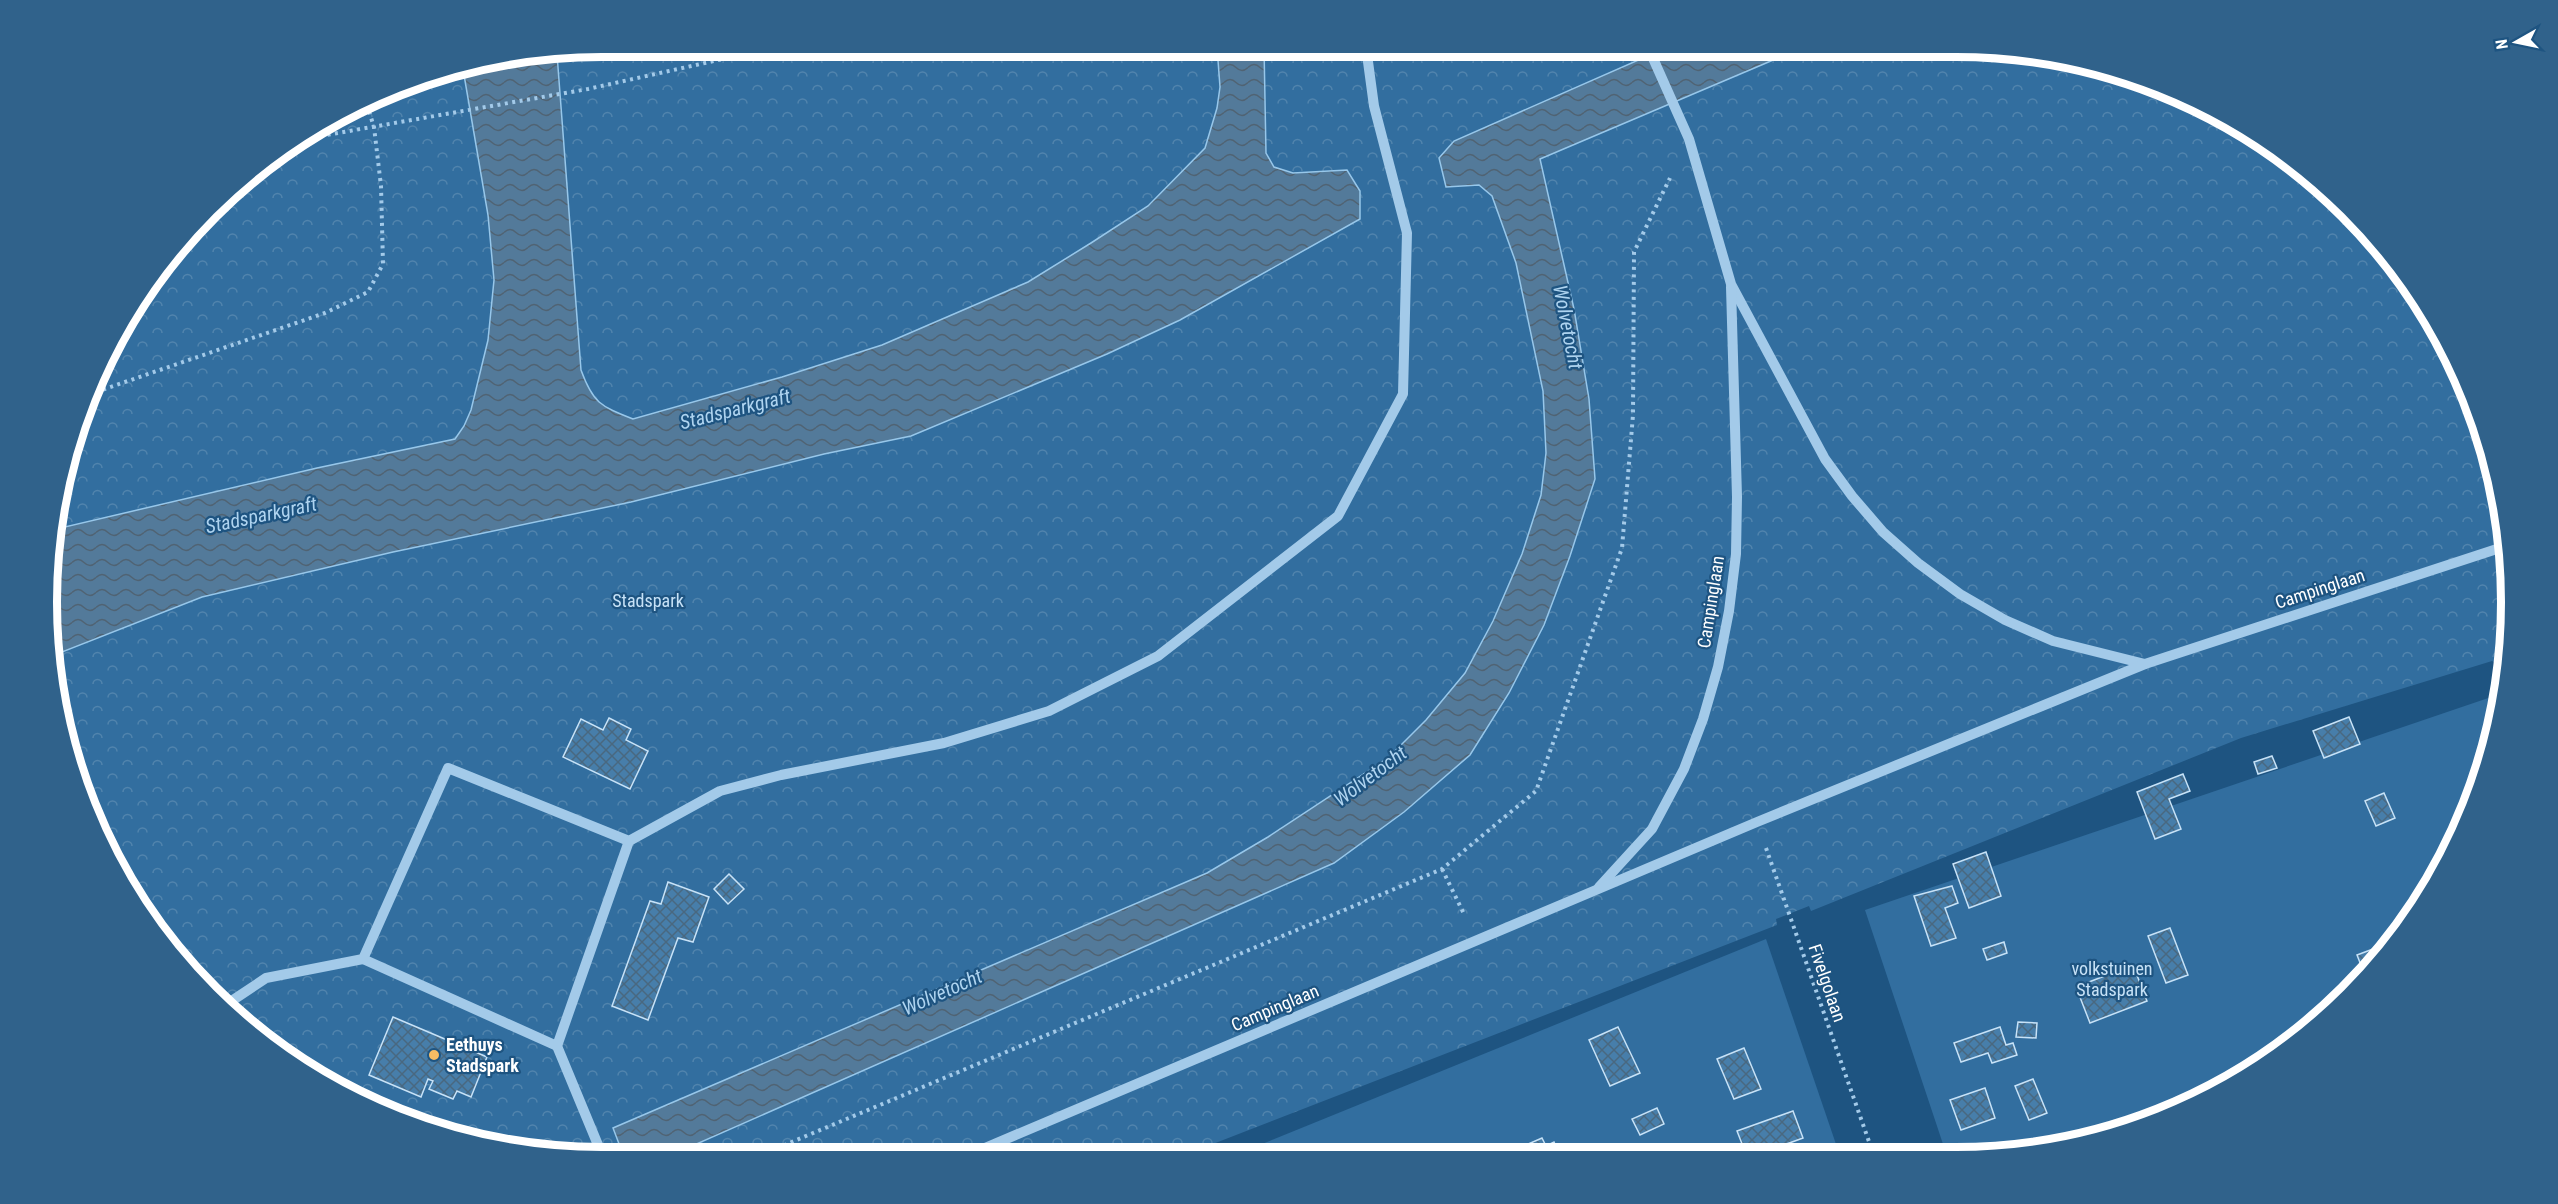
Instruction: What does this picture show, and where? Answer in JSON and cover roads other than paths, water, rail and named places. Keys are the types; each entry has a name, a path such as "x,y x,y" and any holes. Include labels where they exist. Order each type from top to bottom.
{"street":[{"path":"598,1147 557,1046 629,842 720,790 781,775 944,743 1049,711 1158,656 1338,516 1403,394 1407,233 1374,106 1367,57"},
{"name":"Campinglaan","path":"1653,57 1689,139 1731,284 1825,459 1852,496 1892,540 1918,563 1960,594 2005,620 2053,641 2145,664"},
{"name":"Campinglaan","path":"1596,891 1652,829 1684,769 1703,719 1718,667 1729,611 1736,555 1737,497 1731,284"},
{"name":"Campinglaan","path":"987,1147 1757,822 2145,664 2498,549"},
{"path":"363,959 448,768 629,842"},
{"path":"232,1001 266,978 363,959 557,1046"}],"water":[{"name":"Stadsparkgraft","path":"1218,57 1264,57 1266,153 1274,167 1293,173 1347,170 1360,191 1360,219 1180,320 1107,354 911,436 824,454 631,502 393,552 202,597 60,653 57,602 63,527 317,468 455,439 471,410 488,340 494,280 488,215 464,75 496,67 557,59 581,370 590,390 599,402 633,419 782,377 882,345 1028,282 1148,206 1205,148 1217,108 1220,87"},
{"name":"Wolvetocht","path":"1645,57 1780,57 1540,159 1574,309 1589,399 1595,479 1544,625 1509,693 1470,755 1404,812 1334,863 690,1147 620,1147 613,1128 1207,873 1268,837 1388,758 1426,720 1465,673 1493,621 1522,554 1541,495 1546,453 1543,391 1516,263 1492,196 1479,185 1446,187 1439,158 1454,141"}],"place":[{"name":"Eethuys Stadspark","path":"434,1055"}],"park label":[{"name":"Stadspark","path":"648,601"},
{"name":"volkstuinen Stadspark","path":"2112,979"}]}
